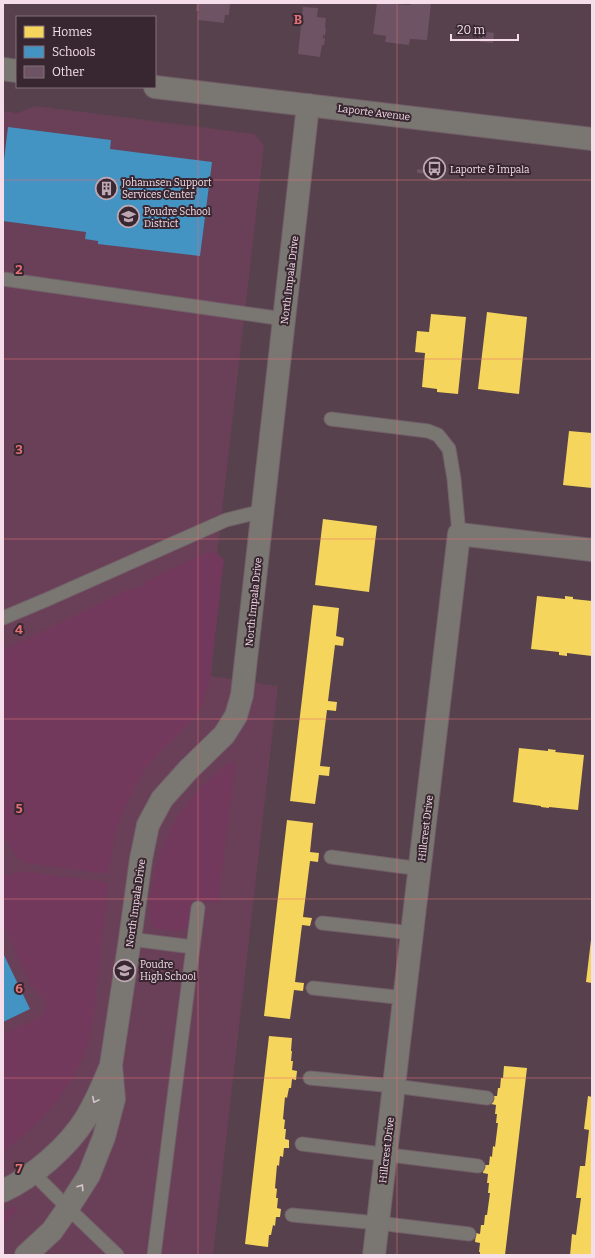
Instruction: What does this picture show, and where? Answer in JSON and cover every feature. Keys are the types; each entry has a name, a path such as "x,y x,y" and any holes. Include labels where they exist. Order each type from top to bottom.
{"street":[{"path":"3,69 16,70"},
{"name":"Laporte Avenue","path":"156,87 592,139"},
{"name":"North Impala Drive","path":"26,1255 52,1231 68,1208 89,1176 104,1137 114,1100 112,1065 141,859 148,825 162,799 188,770 224,735 236,716 242,695 308,105"},
{"path":"459,534 592,550"},
{"name":"Hillcrest Drive","path":"374,1255 459,534"},
{"name":"North Impala Drive","path":"3,1191 33,1173 60,1150 85,1120 112,1065"}],"lane":[{"path":"3,279 284,319"},
{"path":"331,419 428,431 438,435 449,449 454,479 459,534"},
{"path":"3,618 48,600 226,520 263,511"},
{"path":"331,857 420,869"},
{"path":"154,1255 198,908"},
{"path":"322,923 412,933"},
{"path":"130,940 194,947"},
{"path":"313,988 405,998"},
{"path":"310,1078 394,1086 487,1098"},
{"path":"302,1144 478,1166"},
{"path":"33,1173 68,1208 110,1246 117,1255"},
{"path":"292,1215 378,1223 468,1234"}],"shaded area":[{"name":"Poudre High School","path":"36,106 255,134 264,146 217,555 223,559 211,676 278,686 213,1255 3,1255 3,111 17,113"},
{"path":"210,551 215,552 224,560 209,685 202,705 192,722 162,750 146,768 133,790 115,832 109,871 107,874 33,864 26,863 17,858 3,833 3,752 5,750 3,746 3,650 129,589 139,588 150,579"},
{"path":"231,761 235,764 218,903 192,900 191,917 188,926 181,930 166,930 153,927 150,918 152,888 163,845 169,832 183,808 192,797 203,785"},
{"path":"19,871 106,882 108,886 94,1013 86,1051 73,1078 57,1101 40,1120 3,1152 3,1034 43,1015 46,1007 45,1000 31,985 3,925 3,877"},
{"path":"13,1206 18,1210 3,1226 3,1212"}],"building: Homes":[{"path":"487,312 527,317 519,394 478,389"},
{"path":"431,314 466,317 458,394 437,392 437,389 422,387 425,353 415,352 417,331 429,332"},
{"path":"569,431 592,433 592,488 563,485"},
{"path":"323,519 377,526 369,592 315,585"},
{"path":"537,596 565,599 565,596 573,597 573,599 592,601 592,656 567,653 567,656 559,655 559,652 531,649"},
{"path":"313,605 339,608 336,636 344,638 343,646 335,645 328,701 337,702 336,711 327,710 320,766 330,767 329,776 319,775 315,804 290,801"},
{"path":"519,748 548,751 548,749 556,750 555,752 584,755 578,810 549,808 513,802"},
{"path":"287,820 313,823 310,852 319,853 318,862 310,861 303,917 312,918 310,926 302,925 295,982 304,983 303,991 294,990 290,1019 264,1016"},
{"path":"592,940 592,983 586,982"},
{"path":"269,1036 292,1038 292,1070 297,1071 296,1080 292,1079 291,1088 289,1088 287,1098 285,1097 283,1119 285,1120 284,1129 286,1129 285,1139 289,1140 289,1148 284,1148 283,1157 280,1156 279,1166 277,1165 275,1188 277,1189 276,1198 278,1198 277,1208 281,1209 280,1217 276,1217 275,1226 273,1225 271,1235 269,1235 268,1247 245,1244"},
{"path":"504,1066 527,1068 505,1255 480,1255 480,1243 475,1242 476,1233 480,1234 481,1225 484,1225 490,1193 488,1193 488,1174 483,1173 484,1165 489,1165 490,1156 492,1157 493,1146 495,1147 498,1123 496,1123 497,1114 495,1114 496,1105 491,1104 492,1096 497,1096 501,1078 503,1078"},
{"path":"588,1096 592,1097 592,1255 570,1255 572,1234 576,1235 581,1198 576,1198 580,1166 585,1166 589,1130 584,1129"}],"building: Schools":[{"name":"Johannsen Support Services Center","path":"8,127 111,140 110,149 212,162 200,256 98,244 98,241 85,239 86,232 3,221 3,168"},
{"path":"3,953 30,1009 3,1022"}],"building: Other":[{"path":"197,3 230,3 229,15 225,15 224,23 198,20 199,11 196,11"},
{"path":"377,3 410,5 411,3 431,3 427,40 410,39 409,45 385,42 386,36 373,34"},
{"path":"303,7 318,8 317,17 326,18 325,36 323,35 323,38 325,38 324,45 322,45 320,57 298,54"},
{"path":"481,31 494,33 493,43 480,42"},
{"path":"417,169 429,170 428,174 417,173"}],"place":[{"name":"Laporte & Impala","path":"434,169"},
{"name":"Johannsen Support Services Center","path":"106,188"},
{"name":"Poudre School District","path":"129,217"},
{"name":"Poudre High School","path":"124,970"}]}
